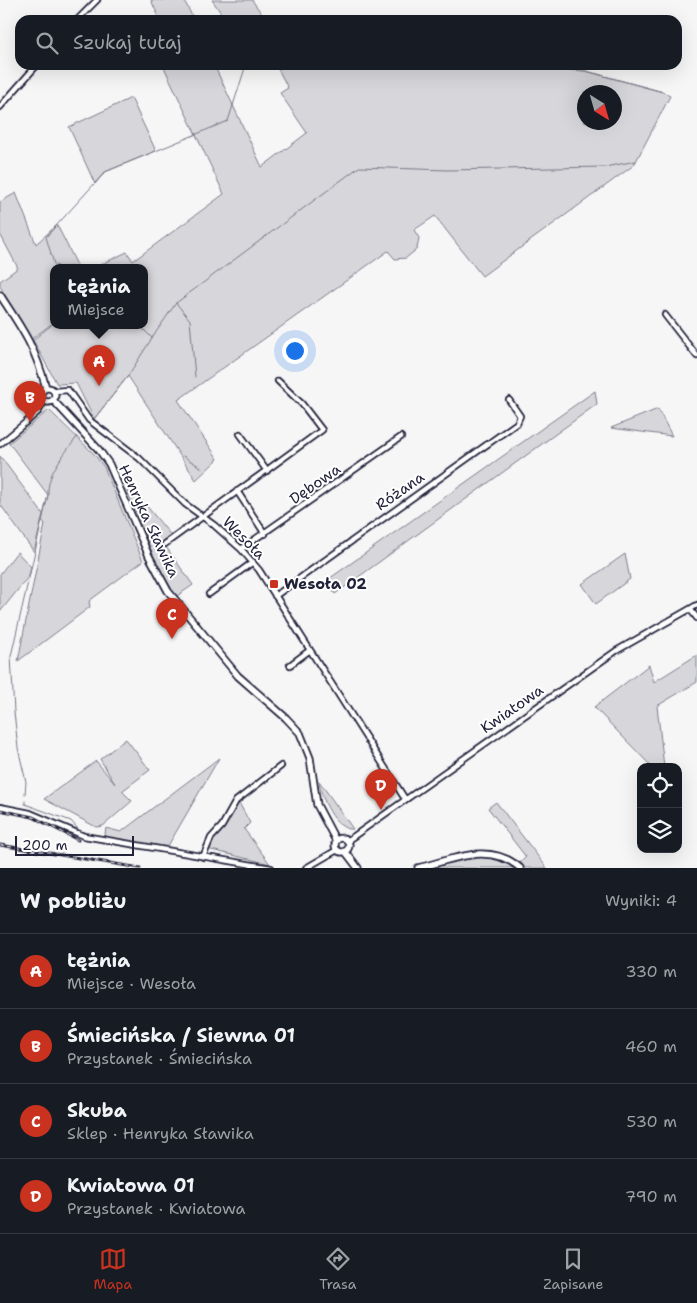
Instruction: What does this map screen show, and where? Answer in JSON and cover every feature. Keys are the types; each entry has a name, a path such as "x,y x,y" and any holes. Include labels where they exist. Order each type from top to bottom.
{"main road":[{"path":"0,295 30,340 46,388"},
{"path":"46,388 54,391 53,400 44,401 41,394 46,388"},
{"name":"Henryka Sławika","path":"53,400 110,464 148,556 168,591 238,676 286,718 300,734 310,758 319,810 338,840"},
{"path":"346,851 347,841 338,840 336,850 346,851 358,868"},
{"path":"418,868 481,853 501,857 520,868"}],"street":[{"path":"82,15 97,0"},
{"path":"0,107 33,70"},
{"path":"665,315 697,356"},
{"path":"165,544 322,430 302,404 278,381"},
{"name":"Wesoła","path":"54,391 68,390 89,420 139,458 185,504 241,549 253,562 405,799"},
{"name":"Różana","path":"275,596 517,423 520,416 509,400"},
{"path":"0,444 38,412 44,401"},
{"path":"240,434 267,470"},
{"name":"Dębowa","path":"241,549 401,437"},
{"path":"237,491 265,534"},
{"path":"209,594 253,562"},
{"name":"Kwiatowa","path":"347,841 616,651 697,605"},
{"path":"690,609 697,618"},
{"path":"290,665 310,650"},
{"path":"203,857 211,838 222,826 236,801 281,766"},
{"path":"0,807 30,813 84,836 271,868"},
{"path":"306,868 336,850"}],"shaded area":[{"path":"151,0 184,0 192,15 158,15"},
{"path":"212,0 252,0 262,15 222,15"},
{"path":"165,70 216,70 262,167 307,133 280,93 288,88 279,70 573,70 586,71 663,92 670,96 634,165 482,276 435,216 414,230 419,238 417,249 406,258 395,259 388,251 178,400 218,459 196,480 128,376 94,419 76,383 57,384 33,340 50,326 50,329 148,329 148,264 102,264 127,252 133,261 224,194"},
{"path":"131,98 156,151 105,172 95,184 69,127"},
{"path":"16,193 36,244 57,225 76,264 50,264 50,325 30,340 0,286 0,281 18,268 0,234 0,202"},
{"path":"595,391 597,404 335,594 326,581"},
{"path":"658,409 672,436 611,428"},
{"path":"49,410 94,454 104,467 143,561 89,601 90,607 18,661 45,524 42,520 48,495 9,443"},
{"path":"0,456 43,514 34,552 0,504"},
{"path":"131,487 173,538 164,544 193,585 174,598 158,574 152,552 127,491"},
{"path":"17,552 31,567 29,576 0,612 0,574"},
{"path":"625,554 630,579 596,604 582,584"},
{"path":"697,655 697,682 657,706 664,763 648,763 594,707 649,665 654,682"},
{"path":"126,739 150,770 122,791 132,801 103,826 96,827 44,799 96,761 115,784 100,759"},
{"path":"219,758 165,851 104,840 106,828 121,832"},
{"path":"319,781 353,829 341,825 330,812 322,795"},
{"path":"238,801 250,823 244,829 270,864 207,849"},
{"path":"496,802 547,868 524,868 519,864 526,857 488,808"},
{"path":"491,854 520,868 433,868 430,865 460,856"}],"waterway":[{"path":"54,264 46,237 105,172 228,121 244,70"},
{"path":"573,70 586,71 663,92"},
{"path":"152,338 176,303 359,167 447,170 605,167 636,161"},
{"path":"176,303 190,320 195,377"},
{"path":"94,419 128,376 152,338 143,329"},
{"path":"25,794 26,782 18,748 14,712 11,656 50,479 57,464 77,437"},
{"path":"183,456 202,468"},
{"path":"25,801 25,804 71,821 78,829"}],"railway":[{"path":"0,810 33,817 78,840"},
{"path":"0,845 140,868"}],"place":[{"name":"tężnia","path":"99,386"},
{"name":"Śmiecińska / Siewna 01","path":"30,422"},
{"name":"Wesoła 02","path":"274,584"},
{"name":"Skuba","path":"172,639"},
{"name":"Kwiatowa 01","path":"381,810"}]}
